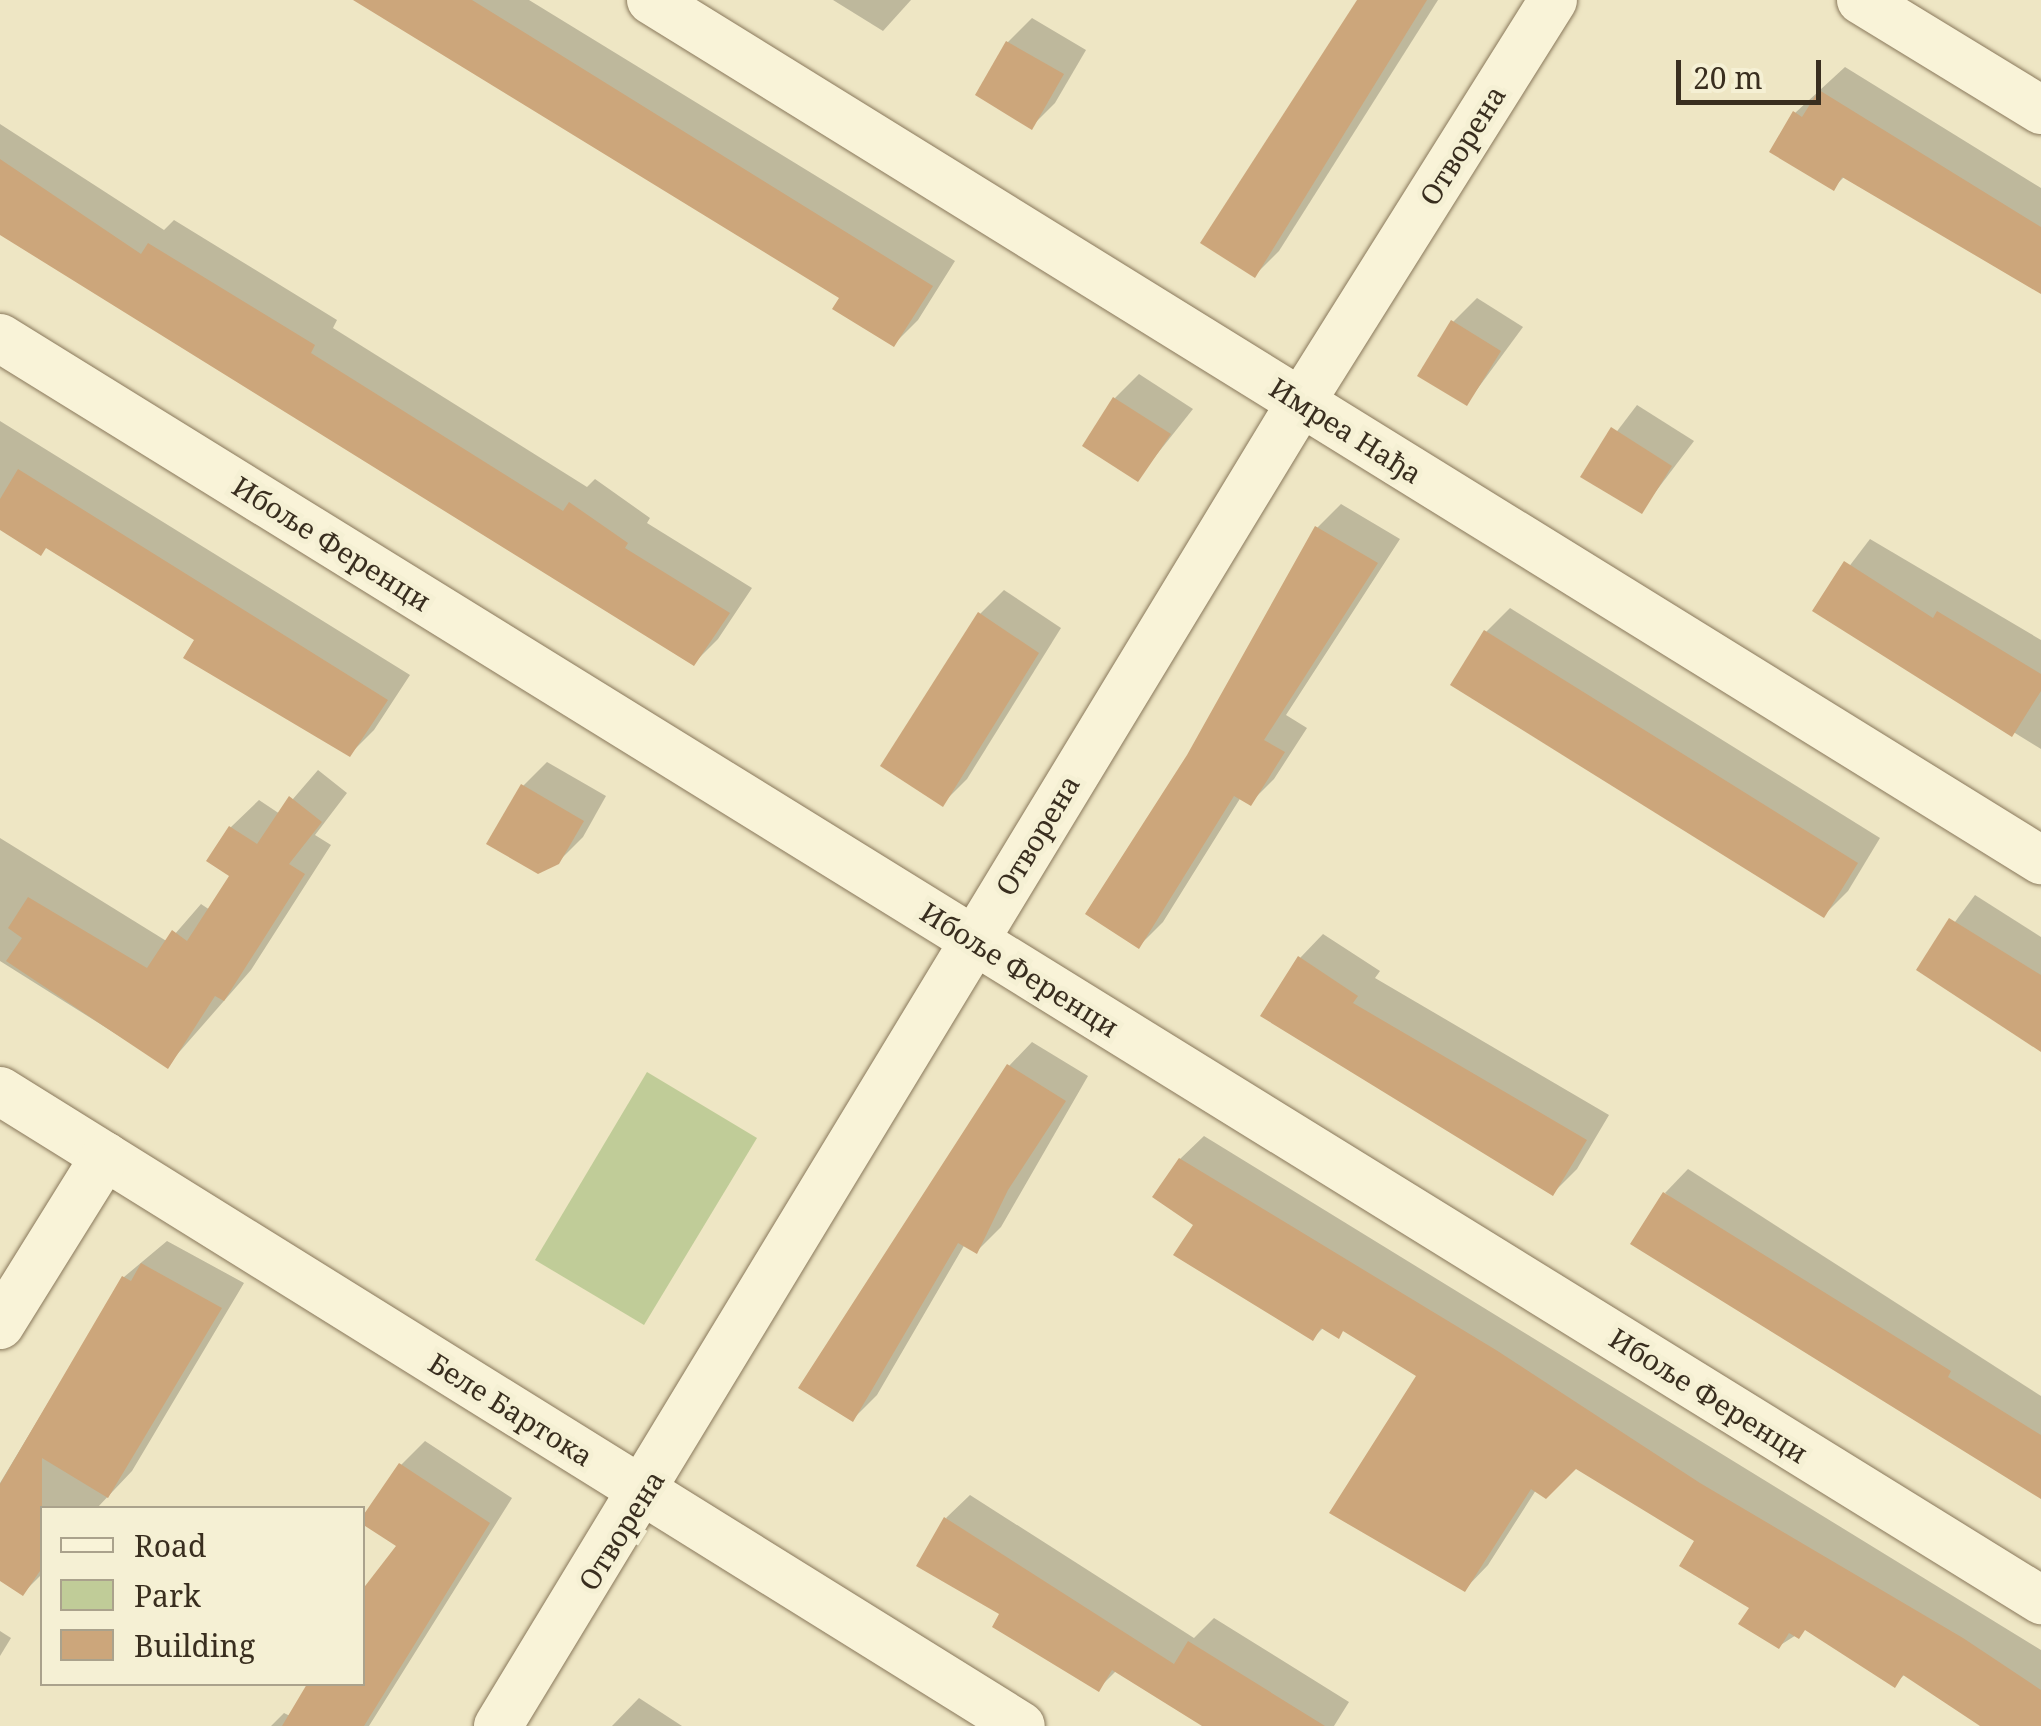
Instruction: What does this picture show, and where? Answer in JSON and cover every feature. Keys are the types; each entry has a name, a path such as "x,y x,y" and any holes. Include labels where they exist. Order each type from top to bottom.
{"street":[{"name":"Имреа Нађа","path":"652,0 2041,860"},
{"name":"Отворена","path":"498,1726 645,1492 973,940 1301,402 1553,0"},
{"path":"1862,0 2041,110"},
{"name":"Ибоље Ференци","path":"0,338 2041,1600"},
{"name":"Беле Бартока","path":"0,1091 1022,1726"},
{"path":"0,1325 106,1156"}],"green space":[{"path":"647,1072 757,1138 644,1325 535,1260"}],"building":[{"path":"353,0 472,0 933,286 894,347 832,309 839,298"},
{"path":"1357,0 1427,0 1255,278 1200,243"},
{"path":"1006,41 1064,74 1032,130 975,95"},
{"path":"1819,90 2041,227 2041,294 1842,177 1834,191 1769,152 1793,111 1802,117"},
{"path":"0,159 141,254 148,243 315,345 311,353 563,511 569,502 628,543 625,548 730,613 694,666 0,235"},
{"path":"1451,320 1501,351 1467,406 1417,376"},
{"path":"1113,397 1171,434 1138,482 1082,446"},
{"path":"1611,427 1672,466 1642,514 1580,477"},
{"path":"18,469 388,700 350,757 183,658 194,640 46,548 41,556 0,530 0,499"},
{"path":"1315,526 1378,563 1264,740 1285,752 1251,806 1234,796 1139,949 1085,914 1187,755"},
{"path":"1844,561 1933,618 1937,611 2041,674 2041,691 2012,737 1812,611"},
{"path":"978,612 1039,653 943,807 880,766"},
{"path":"1484,630 1858,863 1824,918 1450,685"},
{"path":"521,784 584,821 559,864 538,874 486,844"},
{"path":"289,796 322,822 289,864 305,874 224,1001 215,996 168,1069 6,961 22,938 8,928 28,897 147,968 172,930 187,941 229,876 206,861 229,826 257,844"},
{"path":"1949,918 2041,975 2041,1052 1916,970"},
{"path":"1298,956 1358,996 1353,1003 1587,1140 1553,1196 1260,1016"},
{"path":"1007,1064 1066,1101 1008,1190 977,1254 958,1243 853,1422 798,1388"},
{"path":"1179,1158 1496,1350 1700,1483 1963,1638 2041,1690 2041,1726 1980,1726 1903,1675 1895,1688 1805,1630 1799,1639 1789,1633 1779,1649 1738,1624 1749,1608 1679,1566 1694,1541 1576,1469 1546,1499 1531,1489 1465,1592 1329,1513 1416,1376 1343,1331 1339,1339 1321,1328 1313,1341 1173,1255 1193,1225 1152,1197"},
{"path":"1663,1192 1951,1371 1948,1377 2041,1435 2041,1499 1630,1244"},
{"path":"141,1263 222,1308 108,1498 42,1458 40,1571 23,1596 0,1581 0,1484 122,1276 131,1281"},
{"path":"399,1463 490,1523 364,1726 282,1726 306,1686 365,1686 365,1586 396,1546 365,1526 365,1513"},
{"path":"944,1517 1174,1664 1188,1641 1325,1726 1202,1726 1112,1670 1099,1692 992,1627 999,1614 916,1566"}]}
